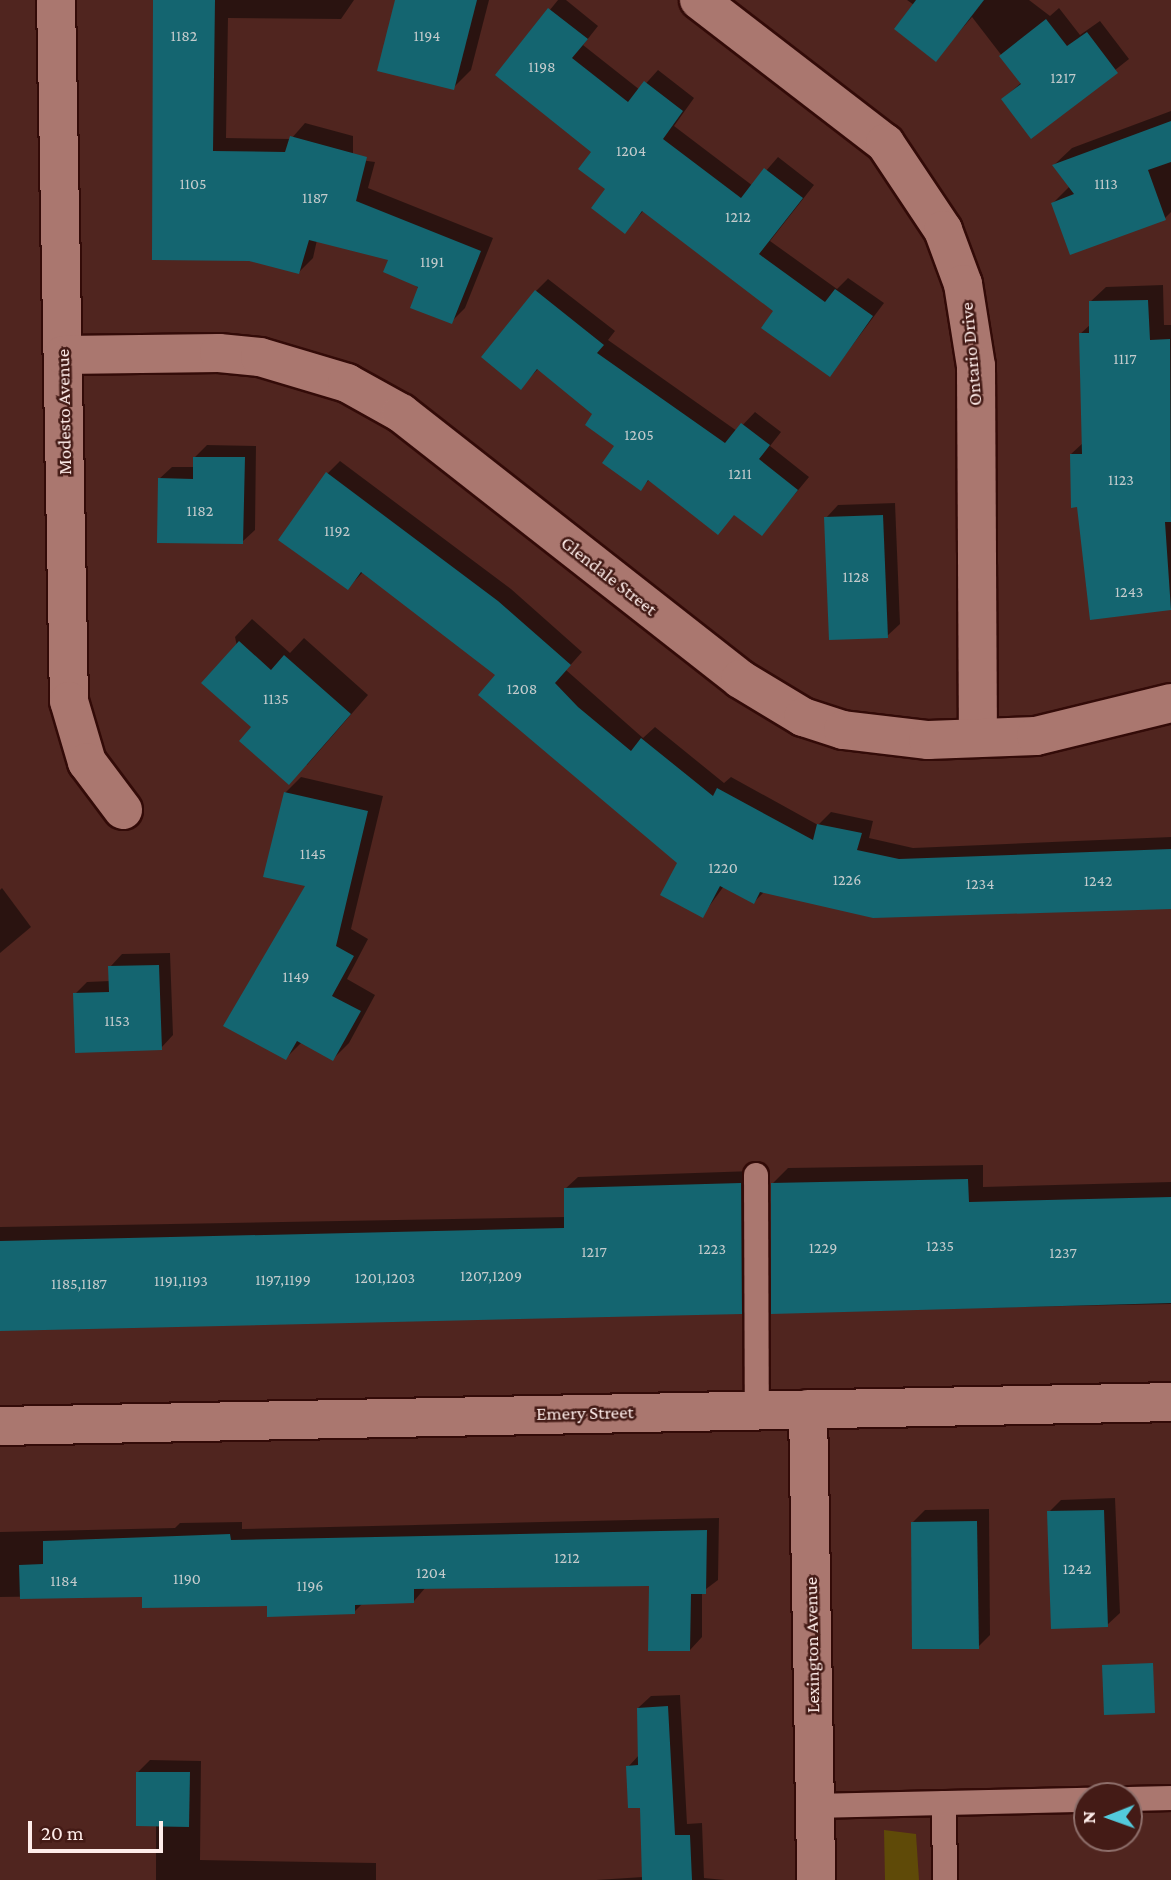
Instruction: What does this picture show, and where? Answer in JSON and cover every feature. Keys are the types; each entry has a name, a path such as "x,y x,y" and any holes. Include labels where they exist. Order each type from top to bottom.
{"street":[{"name":"Modesto Avenue","path":"57,0 69,701 87,762 123,810"},
{"name":"Ontario Drive","path":"698,0 884,143 943,230 968,306 976,366 978,738"},
{"name":"Glendale Street","path":"63,355 219,353 260,357 347,383 401,413 740,679 782,705 843,730 878,737 1036,736 1171,703"},
{"name":"Emery Street","path":"0,1426 1171,1402"},
{"name":"Lexington Avenue","path":"808,1409 816,1880"}],"lane":[{"path":"757,1175 757,1410"},
{"path":"1143,1799 1171,1798"},
{"path":"814,1806 1073,1800"},
{"path":"944,1803 945,1880"}],"shaded area":[{"path":"884,1830 916,1834 919,1880 885,1880"}],"building":[{"path":"153,0 215,0 213,151 285,152 290,136 367,157 356,201 481,251 452,324 410,308 418,287 383,272 388,260 309,240 299,274 249,261 152,260"},
{"path":"395,0 477,0 454,90 377,71"},
{"path":"916,0 984,0 936,62 894,29"},
{"path":"548,8 588,39 572,58 628,102 644,81 683,111 663,139 741,198 764,168 803,198 759,254 825,302 835,289 873,316 830,377 761,328 773,311 642,211 625,234 591,208 605,189 578,169 591,152 495,75"},
{"path":"1046,19 1067,46 1087,32 1118,73 1031,139 1001,99 1021,84 999,56"},
{"path":"1171,121 1171,162 1148,170 1166,220 1070,255 1051,203 1074,194 1052,165"},
{"path":"535,290 604,345 597,353 725,443 741,423 770,445 759,459 798,490 762,536 734,515 718,535 648,480 641,491 602,463 614,446 585,425 592,414 537,369 521,390 481,357"},
{"path":"1148,300 1150,340 1170,339 1171,522 1165,522 1171,610 1090,620 1077,507 1071,508 1070,454 1082,454 1079,333 1089,333 1089,301"},
{"path":"193,457 245,457 243,544 157,543 158,478 193,479"},
{"path":"326,472 498,601 571,665 555,683 578,707 631,751 641,738 713,796 717,788 813,840 817,824 862,833 857,850 899,859 1171,849 1171,909 873,918 760,892 754,904 720,886 703,918 660,895 677,863 478,695 495,675 361,572 348,590 278,540"},
{"path":"883,515 888,638 829,640 824,517"},
{"path":"239,641 271,670 284,655 351,714 289,785 239,741 251,727 201,683"},
{"path":"284,792 368,811 336,946 354,956 332,996 361,1011 333,1061 297,1041 286,1060 223,1026 305,886 263,877"},
{"path":"159,965 162,1050 75,1053 73,993 109,992 108,966"},
{"path":"968,1179 969,1202 1171,1197 1171,1303 771,1314 771,1183"},
{"path":"741,1183 742,1314 0,1331 0,1241 564,1228 564,1188"},
{"path":"1104,1510 1108,1627 1051,1629 1047,1511"},
{"path":"977,1521 979,1649 912,1649 911,1522"},
{"path":"707,1530 706,1594 691,1594 690,1651 648,1651 649,1586 414,1589 414,1603 355,1605 355,1614 267,1617 267,1606 142,1608 142,1597 20,1599 19,1565 43,1564 43,1541 230,1534 231,1540"},
{"path":"1153,1663 1155,1713 1104,1715 1102,1665"},
{"path":"668,1706 675,1835 690,1835 692,1880 642,1880 640,1808 628,1808 626,1766 638,1765 637,1708"},
{"path":"136,1772 190,1772 189,1827 136,1826"}]}
